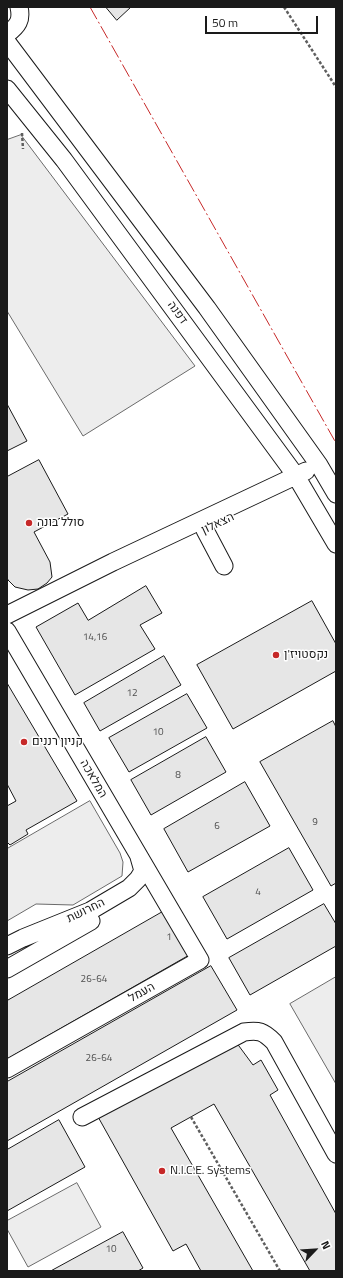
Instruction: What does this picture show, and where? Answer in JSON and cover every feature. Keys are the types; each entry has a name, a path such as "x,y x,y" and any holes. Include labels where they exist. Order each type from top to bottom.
{"street":[{"path":"7,34 16,26 21,16 19,7"},
{"path":"7,42 207,308 321,469 336,494"},
{"name":"דפנה","path":"7,89 64,160 298,480 336,544"},
{"path":"7,96 22,108"},
{"name":"הצאלון","path":"7,615 113,562 321,469"},
{"name":"הצאלון","path":"113,562 125,568 205,530 298,480"},
{"path":"205,530 224,566"},
{"name":"המלאכה","path":"7,631 155,884"},
{"name":"החרושת","path":"7,946 90,911 129,888 138,879 143,871 139,857"},
{"name":"החרושת","path":"7,969 155,884"},
{"name":"העמל","path":"7,1069 200,960 155,884"},
{"path":"82,1117 244,1032 256,1030 265,1033 274,1042 336,1154"}],"path":[{"path":"284,7 336,87"},
{"path":"191,1117 280,1271"}],"shaded area":[{"path":"21,135 195,366 83,436 7,311 7,140"},
{"path":"90,801 120,853 123,862 122,876 73,905 36,904 7,921 7,849"},
{"path":"336,977 336,1084 290,1004"},
{"path":"77,1183 101,1227 28,1267 7,1229 7,1221"}],"building":[{"path":"106,7 131,7 117,20"},
{"path":"7,404 27,441 7,451"},
{"name":"סולל בונה","path":"39,460 68,514 34,532 50,562 52,577 47,583 38,589 28,590 15,587 7,577 7,477"},
{"path":"146,586 162,613 140,625 155,649 75,695 36,627 78,603 88,620"},
{"name":"נקסטויז'ן","path":"312,601 336,644 336,671 233,729 197,665"},
{"path":"164,656 181,685 100,731 84,703"},
{"name":"קניון רננים","path":"7,683 77,801 26,830 28,834 10,845 7,842"},
{"path":"187,694 207,728 129,772 109,738"},
{"path":"333,721 336,727 336,883 331,886 260,762"},
{"path":"206,737 226,772 151,815 131,780"},
{"path":"245,782 270,826 188,872 164,829"},
{"path":"7,784 16,801 7,806"},
{"path":"289,848 313,890 227,939 203,897"},
{"path":"324,904 336,924 336,946 250,995 229,958"},
{"path":"166,910 191,954 7,1059 7,1001"},
{"path":"211,966 237,1010 7,1141 7,1082"},
{"name":"N.I.C.E. Systems","path":"236,1042 253,1065 261,1060 278,1090 270,1095 336,1214 336,1271 310,1271 214,1104 171,1128 253,1271 201,1271 186,1244 173,1251 97,1115"},
{"path":"59,1120 85,1167 7,1211 7,1150"},
{"path":"123,1232 143,1268 138,1271 51,1271"}],"power":[{"path":"90,7 336,443"}],"place":[{"name":"סולל בונה","path":"29,523"},
{"name":"נקסטויז'ן","path":"276,655"},
{"name":"קניון רננים","path":"24,742"},
{"name":"N.I.C.E. Systems","path":"162,1171"}]}
